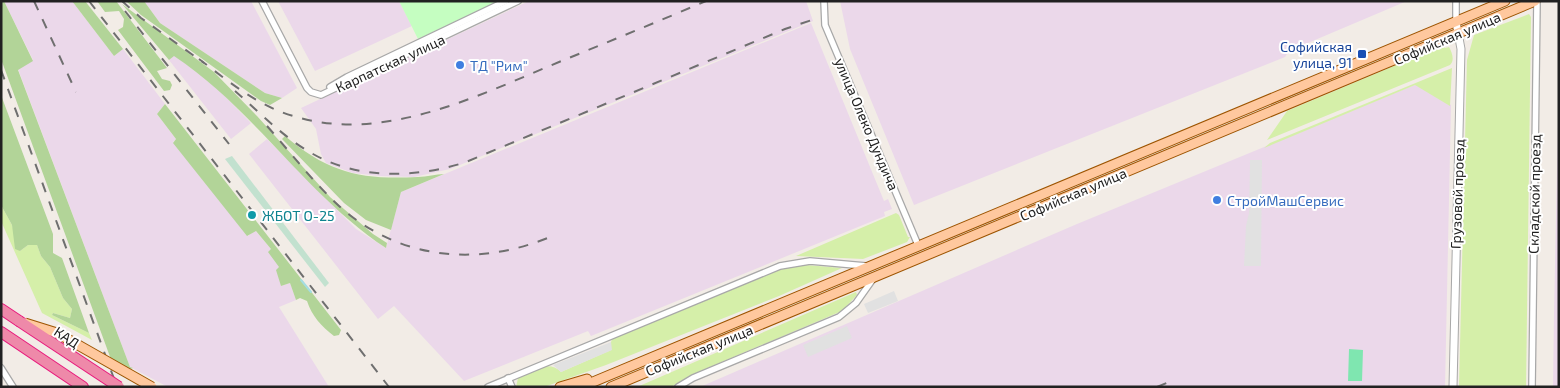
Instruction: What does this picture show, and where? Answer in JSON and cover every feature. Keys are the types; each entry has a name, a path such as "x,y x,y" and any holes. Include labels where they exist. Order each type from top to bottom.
{"highway":[{"name":"КАД","path":"1,309 119,387"},
{"path":"1,332 83,387"}],"main road":[{"name":"Софийская улица","path":"581,387 1505,1"},
{"name":"Софийская улица","path":"613,386 1536,1"},
{"path":"19,321 57,333 152,387"},
{"path":"560,387 611,373"}],"street":[{"name":"Карпатская улица","path":"317,94 347,77 506,1"},
{"name":"Карпатская улица","path":"317,94 321,95 518,1"},
{"name":"улица Олеко Дундича","path":"824,1 825,25 918,245"},
{"name":"Грузовой проезд","path":"1453,387 1460,57 1456,1"},
{"name":"Складской проезд","path":"1532,387 1536,1"},
{"path":"263,2 308,88 317,94"},
{"path":"488,387 780,266 810,261 868,266"},
{"path":"678,387 693,378 839,317 856,303 874,278"},
{"path":"1,368 13,387"},
{"path":"508,378 512,387"}],"shaded area":[{"path":"4,1 72,1 114,56 123,49 165,104 157,114 176,139 173,142 248,236 255,230 271,249 279,267 281,286 290,283 296,300 279,307 329,387 168,387 130,367 18,69 33,60"},
{"path":"144,1 251,1 297,88 282,98 265,93 160,23"},
{"path":"278,1 399,1 412,26 315,71"},
{"path":"529,1 806,1 813,21 450,169 414,177 381,176 353,173 326,163 321,154 316,129 301,108"},
{"path":"840,1 1407,1 1289,51 1285,57 914,205 850,49"},
{"path":"811,23 884,201 888,199 892,209 884,212 885,216 591,336 588,331 464,381 394,306 378,319 249,154 267,139 356,229 386,248 401,192"},
{"path":"174,55 214,85 251,123 231,139 169,60"},
{"path":"1559,72 1559,387 1553,387 1554,314"},
{"path":"1417,84 1451,105 1445,387 700,387 1077,224"},
{"path":"1250,160 1262,160 1261,266 1244,266 1246,226 1249,213"},
{"path":"894,291 898,301 868,313 864,304"},
{"path":"847,326 852,338 808,357 803,345"},
{"path":"611,342 612,350 561,372 553,365"}],"green space":[{"path":"1,1 4,1 33,61 18,70 130,367 133,368 121,373 113,365 1,59"},
{"path":"72,1 85,1 123,49 114,56"},
{"path":"97,1 116,1 167,68 157,71 162,79 170,81 172,85 170,90 164,91 118,30 123,27 124,19 119,11 105,12"},
{"path":"126,1 144,1 160,23 265,93 282,98 270,105 261,101 141,15"},
{"path":"399,1 498,1 418,39"},
{"path":"122,4 214,72 257,116 330,197 373,234 387,243 386,248 357,227 330,203 230,101 203,77 174,56 169,60"},
{"path":"1529,14 1531,17 1526,387 1459,387 1467,60 1474,35"},
{"path":"1444,45 1445,48 1449,47 1452,54 1453,59 1450,65 1267,140 1287,111"},
{"path":"1452,68 1450,106 1415,85 1264,148 1270,143"},
{"path":"1,95 53,234 53,253 62,258 89,333 52,315 53,313 70,318 72,309 63,298 50,267 41,256 37,245 28,245 20,251 15,249 12,225 1,205"},
{"path":"165,104 341,330 339,335 334,336 321,324 314,316 307,301 300,298 296,300 290,283 281,286 276,270 279,267 268,252 271,249 256,231 247,236 173,143 176,139 157,114"},
{"path":"285,136 316,158 347,172 398,178 444,174 401,192 391,230 366,220 344,203 282,139"},
{"path":"232,156 329,283 325,287 225,159"},
{"path":"1,205 12,225 20,251 28,245 37,245 41,256 50,267 63,298 72,309 70,318 53,313 52,315 89,333 92,340 42,313 1,221"},
{"path":"896,213 899,215 908,237 910,237 907,242 863,259 796,256"},
{"path":"806,265 842,268 779,296 606,365 544,387 516,387 518,378 540,368 551,366 561,372 611,350 613,337 784,268"},
{"path":"856,292 857,295 842,311 691,375 671,387 637,387"},
{"path":"1349,349 1363,350 1362,381 1348,381"}],"waterway":[{"path":"301,280 311,292"}],"railway":[{"path":"34,1 76,92"},
{"path":"89,1 389,387"},
{"path":"122,1 141,18 204,63"},
{"path":"199,59 244,92 280,112 327,123 361,124 395,120 463,101 706,1"},
{"path":"125,11 229,144"},
{"path":"235,91 302,148 331,162 349,168 388,174 428,171 466,162 785,29 815,19"},
{"path":"1,70 117,387"},
{"path":"267,126 329,197 362,224 387,238 413,247 440,253 467,255 523,246 550,237"},
{"path":"1157,387 1174,380"}],"place":[{"name":"Софийская улица, 91","path":"1362,54"},
{"name":"ТД \"Рим\"","path":"460,65"},
{"name":"СтройМашСервис","path":"1217,200"},
{"name":"ЖБОТ О-25","path":"252,215"}]}
